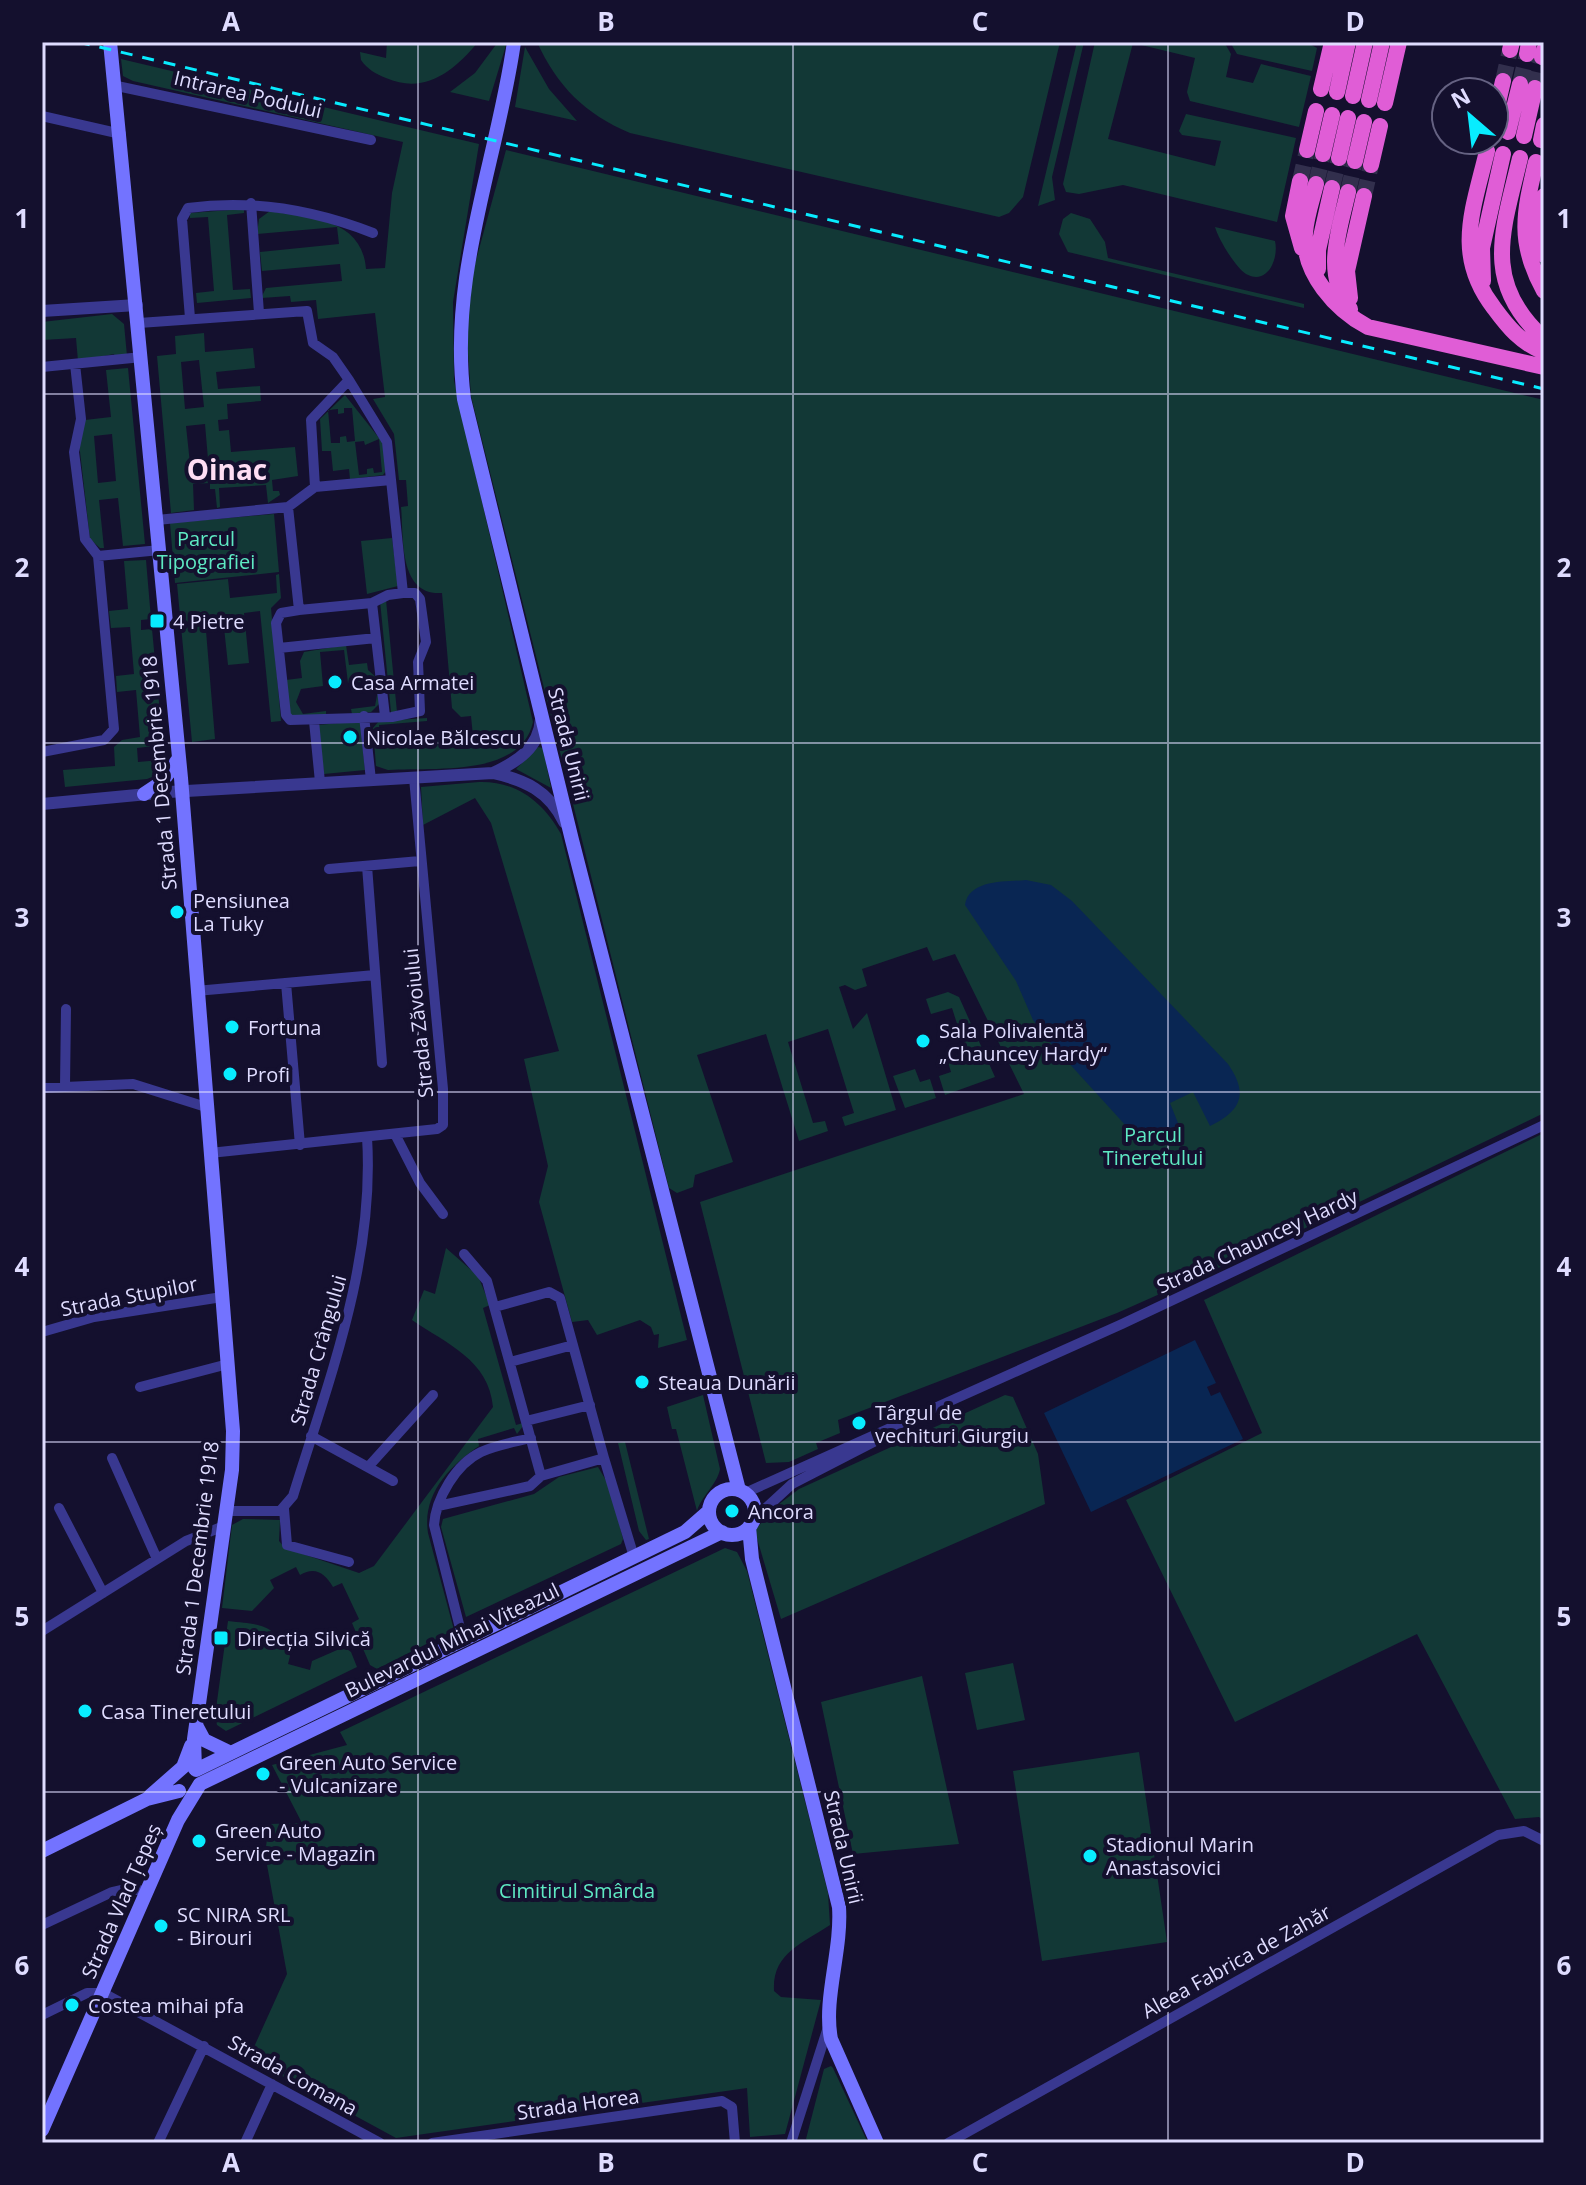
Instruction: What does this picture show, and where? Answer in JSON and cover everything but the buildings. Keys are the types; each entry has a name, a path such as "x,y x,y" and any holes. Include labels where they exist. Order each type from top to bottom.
{"highway":[{"path":"1332,42 1353,96"},
{"path":"1348,42 1353,96"},
{"path":"1353,96 1365,42"},
{"path":"1353,96 1382,42"},
{"path":"1353,96 1399,42"},
{"path":"1510,97 1519,84 1529,133"},
{"path":"1339,158 1348,118 1339,158"},
{"path":"1511,156 1530,261 1544,291"},
{"path":"1511,156 1468,246 1472,271 1494,308 1518,337 1544,352"},
{"path":"1511,156 1503,231 1502,277 1521,314 1544,339"},
{"path":"1332,188 1305,231 1310,263 1335,305 1368,327 1544,367"},
{"path":"1319,278 1318,250 1332,188"},
{"path":"1332,188 1351,301 1368,327"},
{"path":"1544,196 1538,221 1544,255"}],"main road":[{"name":"Strada 1 Decembrie 1918","path":"110,42 117,86 179,758 234,1443 226,1519 187,1780"},
{"name":"Strada Unirii","path":"514,42 467,258 460,310 460,356 469,423 726,1450 742,1491"},
{"path":"144,794 162,782 179,758"},
{"name":"Strada Unirii","path":"723,1491 726,1450"},
{"path":"723,1491 742,1491 754,1506 751,1523 725,1533 712,1524 709,1511 713,1499 723,1491"},
{"name":"Bulevardul Mihai Viteazul","path":"187,1780 231,1753 694,1527 709,1511"},
{"name":"Strada Unirii","path":"751,1523 752,1559 839,1907 840,1945 829,2026"},
{"name":"Strada Unirii","path":"725,1533 752,1559"},
{"name":"Bulevardul Mihai Viteazul","path":"42,1851 187,1780 725,1533"},
{"path":"195,1732 231,1753"},
{"name":"Strada Vlad Țepeș","path":"42,2130 46,2112 103,1993 178,1820 187,1780"},
{"path":"829,2026 833,2046 877,2143"}],"street":[{"name":"Intrarea Podului","path":"117,86 371,140"},
{"path":"42,116 121,134"},
{"path":"251,203 259,313"},
{"path":"190,318 183,214 191,208 251,203 339,220 373,233"},
{"path":"42,311 137,305"},
{"path":"139,323 307,311 313,343 333,357 387,440 403,593"},
{"path":"42,367 142,357"},
{"path":"42,752 104,740 114,733 98,556 85,539 74,452 81,419 75,364"},
{"path":"315,487 310,423 349,380"},
{"path":"157,520 288,507 315,487 391,480"},
{"path":"288,507 299,610"},
{"path":"98,556 160,550"},
{"path":"403,593 415,593 420,599 426,642 418,662 422,708 415,714 314,721 294,722 286,715 279,615 372,603 384,596 403,593"},
{"path":"372,603 385,716"},
{"path":"279,648 376,638"},
{"path":"364,716 371,780"},
{"path":"493,773 529,749 540,732 542,716"},
{"path":"314,721 320,782"},
{"path":"42,804 144,794 493,773 523,781 546,795 556,807 572,840"},
{"name":"Strada Zăvoiului","path":"210,1153 437,1129 445,1117 414,778"},
{"path":"329,869 420,861"},
{"path":"367,866 382,1063"},
{"path":"196,991 375,975"},
{"path":"286,983 300,1145"},
{"path":"65,1086 66,1009"},
{"path":"42,1088 133,1084 206,1107"},
{"name":"Strada Chauncey Hardy","path":"742,1491 984,1386 1544,1125"},
{"path":"395,1134 420,1183 443,1214"},
{"name":"Strada Crângului","path":"284,1509 293,1496 359,1273 369,1186 367,1137"},
{"path":"464,1254 486,1278 541,1476"},
{"path":"495,1307 556,1293 634,1557"},
{"name":"Strada Stupilor","path":"42,1332 94,1317 222,1297"},
{"path":"510,1362 573,1345"},
{"path":"140,1387 228,1364"},
{"name":"Strada Chauncey Hardy","path":"751,1523 792,1484 984,1386"},
{"path":"368,1467 433,1395"},
{"path":"526,1421 590,1405"},
{"path":"311,1436 393,1481"},
{"path":"463,1640 434,1525 438,1506 455,1475 477,1454 531,1438"},
{"path":"112,1458 157,1559"},
{"path":"438,1506 530,1486 541,1476 604,1458"},
{"path":"59,1508 103,1593"},
{"path":"42,1631 226,1519 284,1509 287,1545 349,1562"},
{"name":"Aleea Fabrica de Zahăr","path":"948,2143 1498,1835 1524,1831 1544,1841"},
{"path":"42,1925 112,1892 134,1888 148,1891"},
{"path":"42,2015 87,1993 103,1993"},
{"name":"Strada Comana","path":"103,1993 380,2143"},
{"name":"Strada Unirii","path":"791,2143 829,2026"},
{"path":"158,2143 204,2046"},
{"path":"245,2143 272,2084"},
{"name":"Strada Horea","path":"432,2143 722,2101 730,2103 735,2143"}],"green space":[{"path":"387,42 478,42 449,71 426,82 413,84 382,76 361,60 360,52 386,58"},
{"path":"498,42 507,42 489,101 450,92 475,73"},
{"path":"537,42 1060,42 1023,197 1009,213 999,217 630,133 599,117 574,97 554,72"},
{"path":"1077,42 1084,42 1052,177 1055,200 1038,206"},
{"path":"1095,42 1224,42 1231,54 1226,77 1253,83 1261,64 1311,76 1299,127 1190,101 1187,92 1195,58 1133,43 1108,139 1215,166 1221,141 1182,135 1179,131 1186,114 1296,138 1277,222 1123,185 1079,194 1066,192 1063,184"},
{"path":"1230,42 1306,42 1317,48 1312,71 1237,54"},
{"path":"525,47 549,89 577,121 515,107"},
{"path":"121,59 479,144 453,302 454,381 533,722 525,740 511,753 472,766 388,770 376,766 373,728 379,721 427,718 427,721 379,725 381,744 473,736 471,716 461,717 452,708 442,593 417,585 406,562 401,507 408,506 406,480 399,480 394,434 373,399 385,397 375,313 318,319 316,300 291,302 290,296 261,298 266,288 342,281 340,264 262,271 260,252 339,244 337,227 257,234 259,219 270,211 332,224 344,230 355,239 366,269 385,268 392,193 403,142 133,81 123,76"},
{"name":"Parcul Tineretului","path":"506,150 1544,400 1544,1113 1270,1245 1117,1313 838,1420 840,1433 816,1443 818,1449 789,1462 766,1463 700,1202 1024,1094 955,954 933,961 927,947 862,969 867,986 855,990 845,985 839,987 853,1029 867,1013 896,1110 845,1126 842,1117 854,1113 828,1029 788,1042 813,1123 825,1121 828,1131 799,1141 766,1034 697,1055 733,1162 695,1175 693,1187 677,1193 669,1188 471,396 467,339 472,275"},
{"path":"244,209 244,213 227,215 233,290 250,289 251,298 197,303 196,293 214,291 208,217 190,218 190,213"},
{"path":"1071,213 1090,219 1105,242 1108,258 1304,304 1304,308 1068,252 1059,234 1063,219"},
{"path":"1215,227 1275,241 1275,255 1266,273 1254,277 1246,274 1228,252"},
{"path":"112,314 124,324 127,356 115,358 114,354 78,361 76,338 42,340 42,322"},
{"path":"204,333 205,352 253,348 255,368 216,372 218,389 260,386 261,401 227,404 228,419 218,420 219,431 229,430 231,452 295,447 298,476 272,480 273,491 279,491 280,495 268,503 266,485 219,488 220,507 217,508 215,489 210,489 210,483 193,484 194,510 171,513 157,356 176,354 175,336","holes":["199,360 204,407 185,409 181,362","205,424 209,471 191,473 186,426"]},
{"path":"128,368 145,544 123,546 118,498 99,500 104,548 90,539 79,443 85,420 111,417 106,370","holes":["112,434 116,481 98,483 94,436"]},
{"path":"345,395 383,443 386,471 383,475 350,479 349,469 333,471 331,451 322,451 320,419 328,411 331,443 340,443 340,437 346,436 347,442 355,441 352,408 344,408 344,413 338,414 338,409 330,410","holes":["379,439 382,472 374,473 373,468 367,469 367,474 359,475 355,442 364,441 365,445"]},
{"name":"Parcul Tipografiei","path":"274,514 279,572 175,583 170,523"},
{"path":"392,538 398,586 367,594 361,541"},
{"path":"146,560 151,619 141,620 141,630 152,629 163,745 137,748 138,762 161,760 164,766 157,775 147,779 65,787 63,770 115,766 114,747 122,740 140,737 136,690 117,692 116,676 134,674 130,627 111,628 109,611 128,609 124,561"},
{"path":"279,574 281,598 271,608 281,721 271,722 260,611 244,613 249,663 228,665 223,618 205,619 215,739 192,742 177,584 228,579 230,598 277,593 276,575"},
{"path":"386,600 397,712 391,712 380,601"},
{"path":"346,645 349,665 367,663 368,670 378,679 381,702 371,712 352,714 351,709 375,706 378,690 372,681 348,683 344,650 320,652 323,686 301,689 296,702 303,714 326,711 326,717 297,720 289,714 286,680 302,678 300,661 304,652"},
{"path":"360,721 365,770 324,774 318,725"},
{"path":"538,747 543,748 551,788 516,769"},
{"path":"479,782 505,785 528,796 546,812 561,834 687,1340 658,1348 659,1334 654,1335 651,1327 640,1320 597,1335 588,1320 572,1322 539,1202 548,1166 524,1059 559,1051 491,823 475,798 423,825 421,787"},
{"path":"948,992 959,997 995,1077 945,1095 939,1076 951,1072 947,1059 966,1052 952,1008 931,1014 926,999"},
{"path":"915,1069 920,1082 930,1079 936,1098 905,1108 893,1076"},
{"path":"1544,1133 1544,1821 1539,1817 1515,1819 1417,1634 1235,1722 1126,1500 1262,1433 1204,1300"},
{"path":"446,1248 478,1276 490,1305 483,1308 516,1425 523,1423 523,1426 517,1434 514,1428 478,1439 479,1446 448,1472 429,1506 428,1533 454,1630 377,1669 370,1665 352,1623 359,1619 342,1583 333,1587 319,1572 300,1575 296,1567 270,1580 274,1588 252,1611 222,1608 232,1525 243,1519 280,1520 279,1541 285,1548 359,1573 374,1566 493,1407 484,1377 475,1365 412,1320 424,1290 435,1294"},
{"path":"703,1395 720,1469 697,1511 676,1429 672,1429 667,1407"},
{"path":"1005,1395 1013,1397 1038,1454 1045,1504 781,1619 756,1535 756,1529 774,1508 799,1489"},
{"path":"625,1442 649,1539 646,1540 639,1531 618,1443"},
{"path":"598,1467 610,1487 623,1539 621,1544 466,1617 441,1527 443,1519 534,1494 559,1477"},
{"name":"Cimitirul Smârda","path":"725,1548 737,1552 747,1571 828,1893 830,1925 783,1958 775,1978 774,1991 781,1997 821,2000 785,2134 750,2137 747,2088 396,2138 249,2058 287,1974 265,1854 269,1824 302,1823 272,1765 347,1745 340,1732"},
{"path":"228,1621 259,1625 272,1631 290,1656 288,1664 310,1670 312,1661 344,1647 351,1652 357,1667 226,1731 217,1725 215,1716"},
{"path":"1013,1663 1025,1720 977,1730 965,1673"},
{"path":"922,1676 959,1844 853,1854 821,1702"},
{"name":"Stadionul Marin Anastasovici","path":"1139,1752 1167,1942 1042,1961 1013,1771"},
{"path":"831,2066 868,2143 828,2143 826,2140 812,2143 806,2139 824,2069"}],"water":[{"path":"1026,880 1051,885 1072,901 1228,1064 1240,1093 1235,1108 1229,1114 1210,1126 1193,1092 1170,1103 1184,1138 1161,1144 1138,1139 1046,1038 1033,1020 1016,981 965,905 973,890 981,886"},
{"path":"1195,1340 1216,1383 1207,1387 1211,1396 1220,1392 1243,1439 1091,1512 1044,1413"}],"tunnel":[{"path":"1504,76 1510,50"},
{"path":"1520,84 1527,54"},
{"path":"1535,88 1542,57"},
{"path":"1300,181 1307,150"},
{"path":"1316,184 1323,154"},
{"path":"1332,188 1339,158"},
{"path":"1348,192 1355,161"},
{"path":"1364,196 1371,165"}],"railway":[{"path":"78,42 1544,389"}],"place":[{"name":"4 Pietre","path":"157,621"},
{"name":"Casa Armatei","path":"335,682"},
{"name":"Nicolae Bălcescu","path":"350,737"},
{"name":"Pensiunea La Tuky","path":"177,912"},
{"name":"Fortuna","path":"232,1027"},
{"name":"Sala Polivalentă „Chauncey Hardy“","path":"923,1041"},
{"name":"Profi","path":"230,1074"},
{"name":"Steaua Dunării","path":"642,1382"},
{"name":"Târgul de vechituri Giurgiu","path":"859,1423"},
{"name":"Ancora","path":"732,1511"},
{"name":"Direcția Silvică","path":"221,1638"},
{"name":"Casa Tineretului","path":"85,1711"},
{"name":"Green Auto Service - Vulcanizare","path":"263,1774"},
{"name":"Green Auto Service - Magazin","path":"199,1841"},
{"name":"Stadionul Marin Anastasovici","path":"1090,1856"},
{"name":"SC NIRA SRL - Birouri","path":"161,1926"},
{"name":"Costea mihai pfa","path":"72,2005"}],"district":[{"name":"Oinac","path":"227,469"}]}
